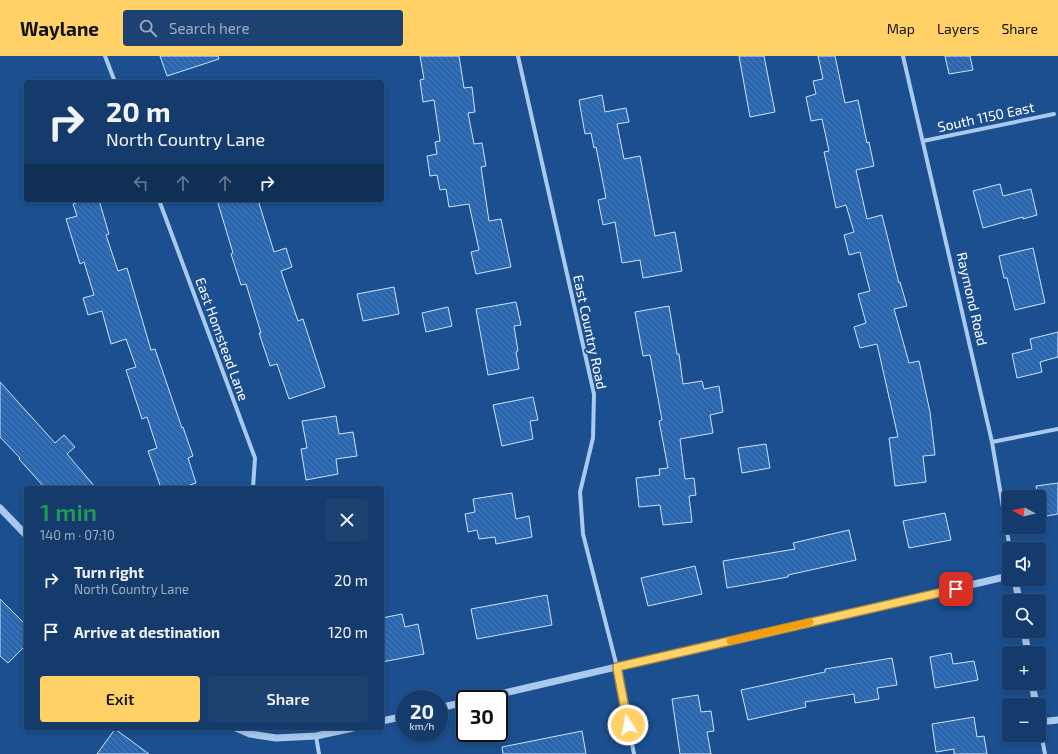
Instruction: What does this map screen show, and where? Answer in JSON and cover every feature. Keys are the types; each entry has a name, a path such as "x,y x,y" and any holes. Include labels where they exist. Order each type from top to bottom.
{"street":[{"path":"105,56 113,80"},
{"name":"East Country Road","path":"518,56 594,394 593,438 580,492 582,534 617,667 634,754"},
{"name":"Raymond Road","path":"903,56 992,442 1009,542"},
{"name":"South 1150 East","path":"922,141 1054,114"},
{"name":"East Homstead Lane","path":"159,202 255,458 253,486"},
{"path":"992,442 1058,429"},
{"path":"0,508 24,533"},
{"path":"508,692 1002,578"},
{"path":"384,721 396,718"},
{"path":"1046,722 1058,720"},
{"path":"241,730 250,734 276,738 316,736 344,730"},
{"path":"316,736 319,754"},
{"path":"1043,742 1045,754"}],"building":[{"path":"160,56 218,56 219,59 167,76"},
{"path":"420,56 459,56 464,88 472,87 475,112 468,113 474,144 482,143 486,166 481,167 489,221 501,219 511,267 476,274 471,252 479,250 469,204 449,207 446,189 440,190 437,175 430,176 427,156 437,154 435,142 440,141 434,100 423,102 420,80 424,79"},
{"path":"739,56 764,56 775,112 750,117"},
{"path":"818,56 835,56 845,103 858,100 867,143 869,142 874,166 856,170 867,219 882,215 899,283 900,282 907,306 894,309 909,363 919,361 930,412 935,455 923,456 926,482 895,486 889,438 898,437 877,344 860,348 854,327 866,323 858,294 870,291 860,252 849,255 844,235 854,232 846,205 836,208 824,152 829,151 822,119 811,121 806,97 816,94 813,81 823,79"},
{"path":"945,56 970,56 973,70 949,74"},
{"path":"602,95 605,112 626,108 629,122 617,124 624,159 640,156 655,236 675,232 682,271 643,278 640,260 622,263 615,222 603,225 598,200 606,198 596,147 594,148 591,133 585,134 579,100"},
{"path":"1000,184 1003,196 1031,189 1037,215 1023,219 1023,217 983,228 973,191"},
{"path":"78,202 100,202 109,234 106,235 118,271 127,268 151,350 155,349 193,456 188,458 196,483 187,486 160,486 148,451 157,448 147,417 142,419 126,370 136,367 126,339 111,344 102,311 88,315 83,298 94,295 84,262 80,264 66,219 77,216 73,204"},
{"path":"218,202 259,202 274,252 286,248 292,267 281,271 298,321 303,319 325,387 289,399 277,364 270,366 259,333 261,333 246,284 241,285 231,254 233,253"},
{"path":"1033,248 1045,303 1015,310 1007,278 1004,278 999,256"},
{"path":"394,287 399,314 363,321 357,294"},
{"path":"516,302 521,325 514,326 519,369 488,375 476,309"},
{"path":"669,306 677,354 679,354 683,384 702,381 704,389 719,386 723,412 710,415 713,433 680,439 685,479 694,478 696,495 689,496 692,522 663,525 660,505 639,507 636,478 660,475 659,469 668,468 659,421 662,420 650,355 643,356 635,312"},
{"path":"448,307 452,326 426,332 422,313"},
{"path":"1058,332 1058,357 1040,362 1042,372 1017,378 1012,354 1032,349 1030,339"},
{"path":"0,382 55,443 64,435 75,447 67,454 94,486 43,486 0,437"},
{"path":"533,397 538,420 530,421 533,439 502,446 493,405"},
{"path":"336,416 339,434 353,432 357,456 336,459 338,474 306,480 301,449 307,448 302,421"},
{"path":"766,444 770,468 742,473 738,448"},
{"path":"1058,483 1058,514 1046,516 1046,490 1037,490 1036,486"},
{"path":"512,493 516,519 529,516 532,537 496,544 495,537 479,539 477,530 468,532 465,514 475,512 473,499"},
{"path":"945,513 951,540 909,548 903,521"},
{"path":"849,530 856,560 788,575 788,577 727,588 723,561 795,549 793,543"},
{"path":"695,566 702,594 648,606 641,578"},
{"path":"547,595 552,625 477,639 471,609"},
{"path":"0,599 24,623 24,647 8,663 0,656"},
{"path":"402,614 405,627 418,624 424,654 384,662 384,618"},
{"path":"951,653 953,664 974,661 978,680 935,688 930,657"},
{"path":"892,658 897,685 877,688 879,699 855,703 854,694 805,702 806,707 748,720 741,690 825,672 825,669"},
{"path":"698,695 701,712 711,711 714,731 707,732 711,754 680,754 672,699"},
{"path":"974,717 977,737 984,736 987,754 954,754 954,749 936,752 932,724"},
{"path":"114,730 116,730 149,754 97,754"},
{"path":"582,731 586,754 503,754 502,747"}],"slow traffic":[{"path":"730,641 810,622"}],"route":[{"path":"628,725 617,667 956,589"}]}
